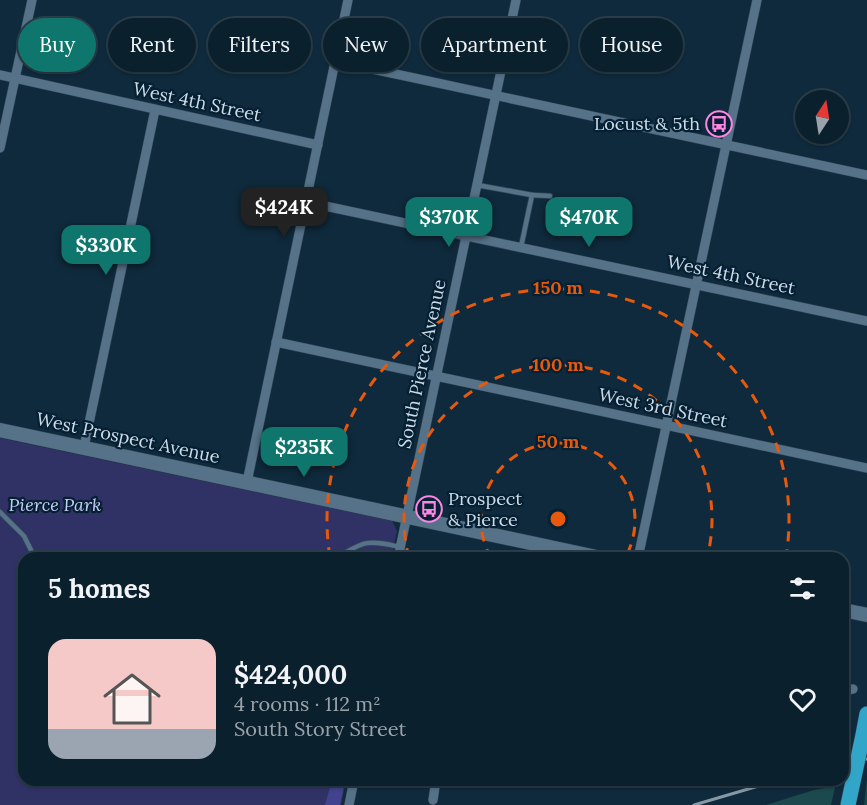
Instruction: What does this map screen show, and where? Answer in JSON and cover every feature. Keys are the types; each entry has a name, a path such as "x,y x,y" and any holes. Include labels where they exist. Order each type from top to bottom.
{"main road":[{"name":"West Prospect Avenue","path":"0,430 573,552"},
{"path":"849,611 867,615"},
{"path":"848,805 867,714"}],"street":[{"path":"0,148 32,0"},
{"path":"344,18 348,0"},
{"name":"South Pierce Avenue","path":"399,552 516,0"},
{"path":"639,552 757,0"},
{"path":"247,482 333,72"},
{"path":"387,72 867,175"},
{"name":"West 4th Street","path":"0,75 318,145"},
{"path":"84,447 155,110"},
{"name":"West 4th Street","path":"306,202 867,321"},
{"name":"West 3rd Street","path":"276,342 867,468"},
{"path":"349,805 353,786"},
{"path":"433,800 435,786"}],"lane":[{"path":"477,185 550,196"},
{"path":"521,247 532,195"},
{"path":"0,512 24,536 32,552"},
{"path":"348,552 366,542 373,541 400,546"}],"green space":[{"name":"Pierce Park","path":"0,438 392,521 397,531 392,552 18,552 18,786 345,786 341,805 0,805"}],"shaded area":[{"path":"867,781 867,805 766,805 814,790 849,786 849,784"},
{"path":"330,786 344,786 340,805 325,805"}],"pier":[{"path":"867,778 864,805 831,805 835,786 849,786 849,781"}],"railway":[{"path":"849,763 867,759"},
{"path":"694,805 759,786"}],"place":[{"name":"Locust & 5th","path":"719,124"},
{"name":"Prospect & Pierce","path":"429,509"}]}
